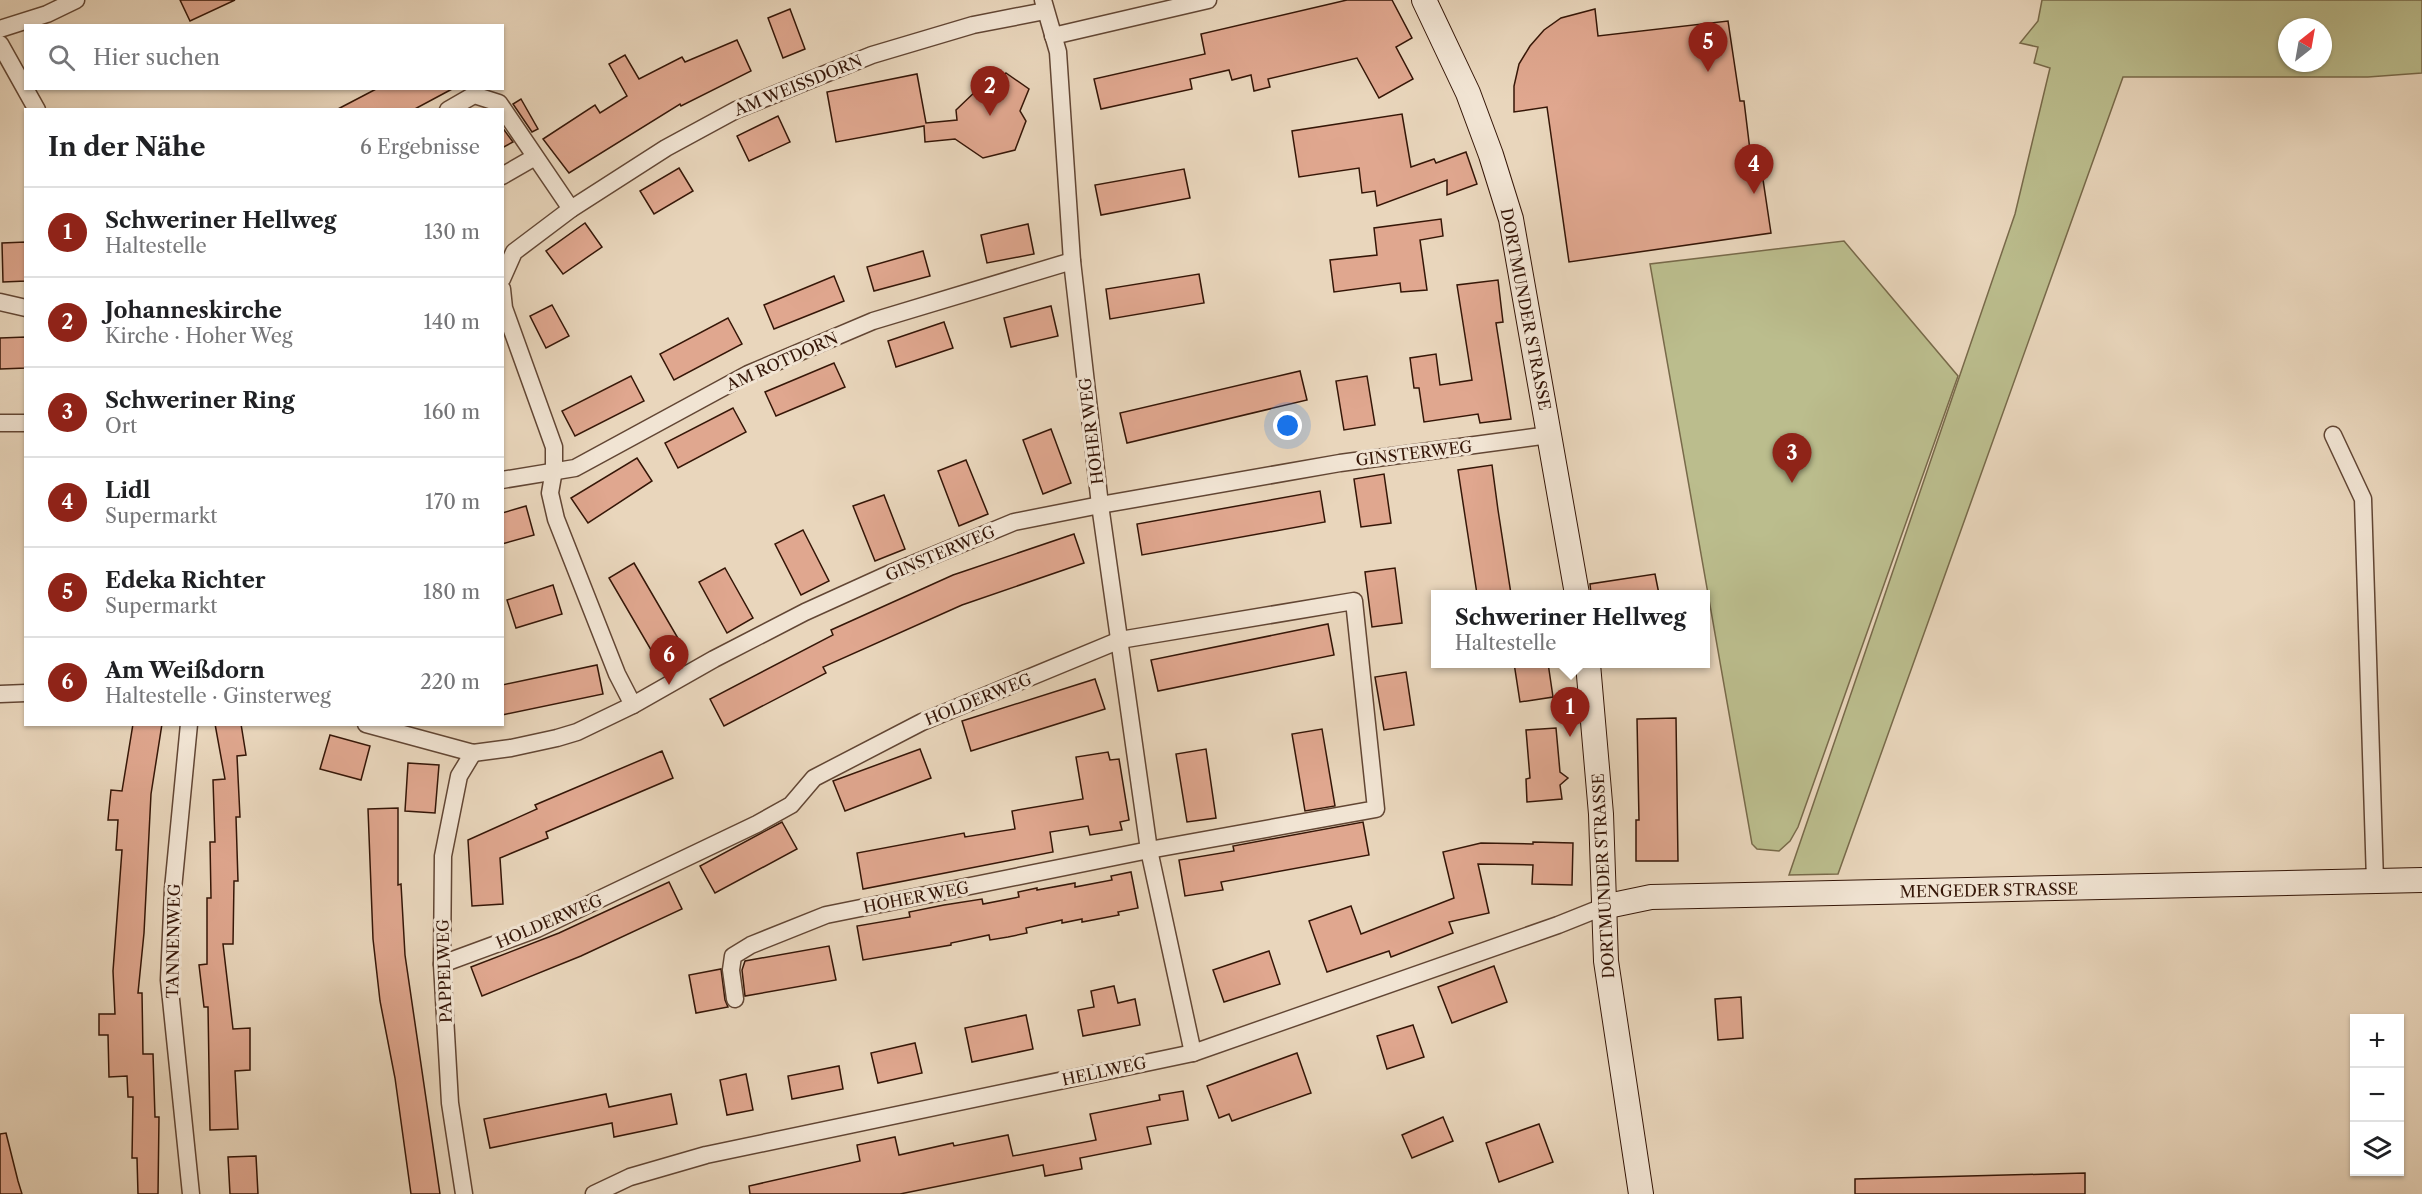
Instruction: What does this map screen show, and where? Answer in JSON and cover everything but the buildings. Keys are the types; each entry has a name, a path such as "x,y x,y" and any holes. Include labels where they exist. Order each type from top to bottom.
{"main road":[{"name":"DORTMUNDER STRASSE","path":"1424,0 1467,93 1491,154 1511,219 1576,590"},
{"name":"DORTMUNDER STRASSE","path":"1588,668 1601,814 1605,961 1641,1194"},
{"name":"MENGEDER STRASSE","path":"1603,907 1651,897 2422,880"}],"street":[{"path":"0,29 47,15 76,0"},
{"path":"1053,36 1208,0"},
{"name":"HOHER WEG","path":"1044,6 1058,52 1072,261 1100,505 1149,850 1193,1053"},
{"name":"AM WEISSDORN","path":"504,274 514,252 571,209 666,148 736,110 872,55 1044,6"},
{"path":"0,44 24,87"},
{"path":"26,90 36,108"},
{"path":"451,108 474,95 499,103 502,108"},
{"path":"504,110 571,209"},
{"path":"504,175 535,156"},
{"name":"AM ROTDORN","path":"504,480 575,468 748,374 873,321 1072,261"},
{"path":"0,302 24,308"},
{"path":"504,308 554,447 554,470 550,493 556,519 617,674 633,705"},
{"path":"0,423 24,423"},
{"name":"GINSTERWEG","path":"373,726 473,753 511,748 577,732 633,705 761,634 891,573 1014,522 1340,463 1549,435"},
{"path":"2334,435 2363,499 2375,881"},
{"name":"HOLDERWEG","path":"442,964 537,929 757,824 792,805 814,778 922,722 1120,640 1354,600 1376,808"},
{"path":"0,694 24,693"},
{"name":"TANNENWEG","path":"189,726 173,889 169,980 191,1194"},
{"name":"PAPPELWEG","path":"464,1194 450,1103 442,964 443,856 459,776 473,753"},
{"name":"HOHER WEG","path":"735,999 731,970 733,956 751,945 826,915 1149,850 1376,808"},
{"name":"HELLWEG","path":"594,1194 630,1177 706,1155 1193,1053 1558,925 1603,907"}],"green space":[{"path":"2042,0 2422,0 2422,73 2368,77 2123,77 1838,874 1789,875 2015,214 2050,68 2034,63 2038,47 2020,43 2038,21"},
{"path":"1844,241 1958,376 1798,827 1790,841 1779,851 1757,849 1752,844 1710,605 1710,590 1707,590 1650,264"}],"place":[{"name":"Edeka Richter","path":"1708,72"},
{"name":"Johanneskirche","path":"990,116"},
{"name":"Lidl","path":"1754,194"},
{"name":"Schweriner Ring","path":"1792,483"},
{"name":"Am Weißdorn","path":"669,685"},
{"name":"Schweriner Hellweg","path":"1570,737"}]}
